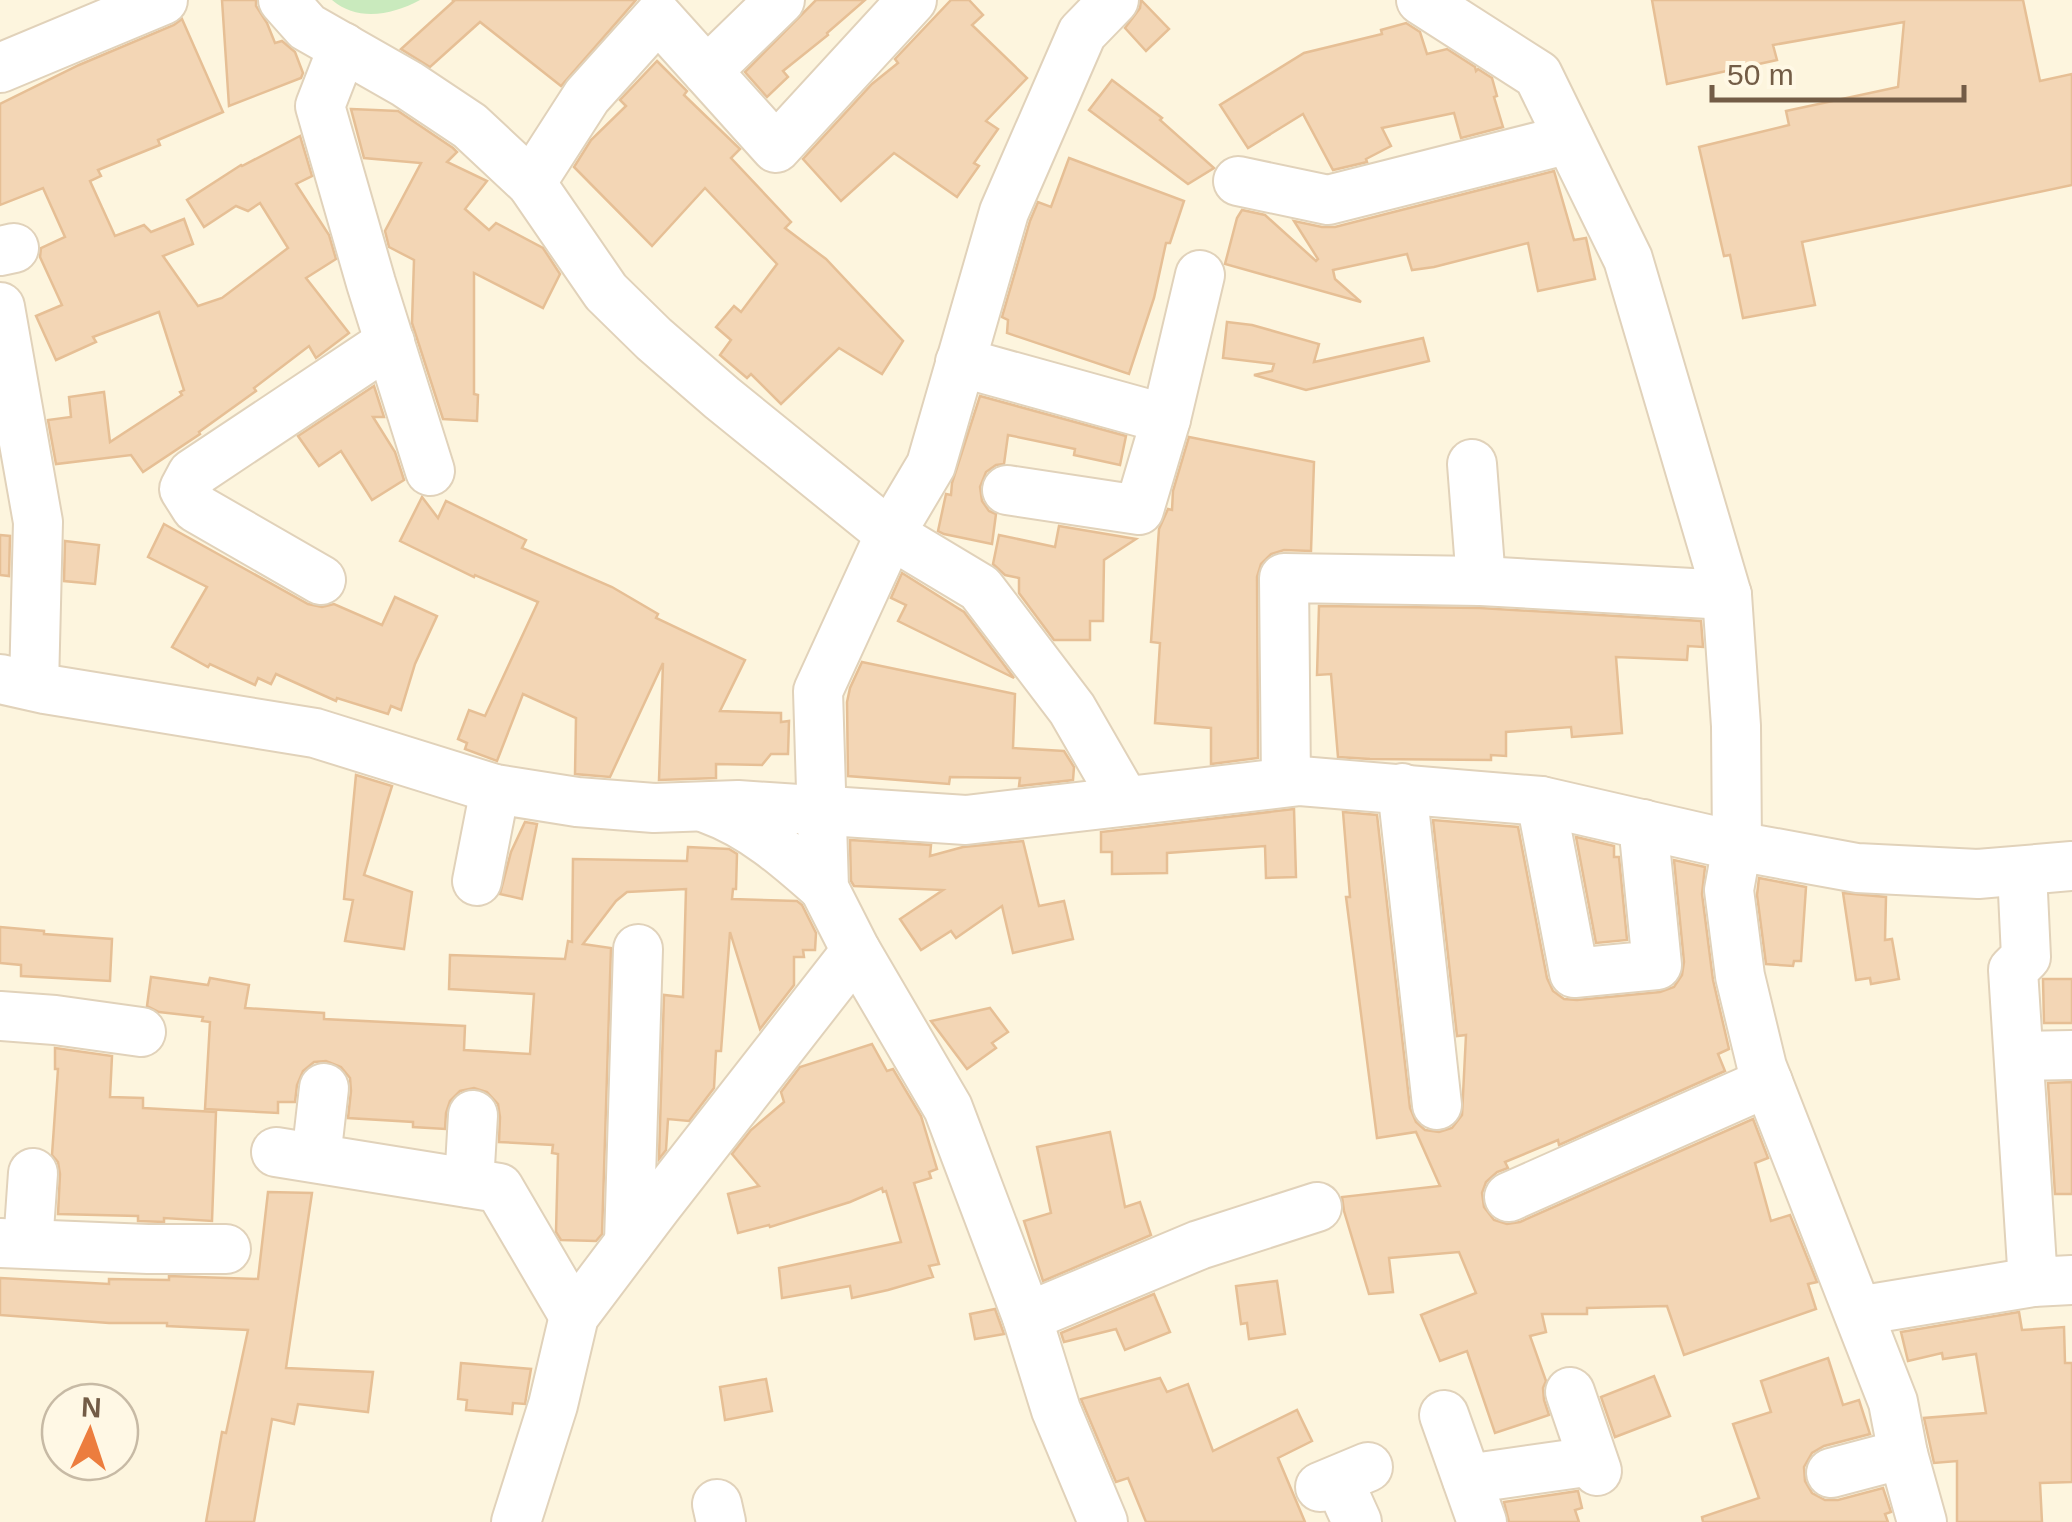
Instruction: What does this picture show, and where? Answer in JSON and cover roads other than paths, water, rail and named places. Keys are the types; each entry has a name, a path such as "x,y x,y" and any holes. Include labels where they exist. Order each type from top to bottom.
{"street":[{"path":"0,68 163,0"},
{"path":"283,0 307,28 406,84 470,126 531,182 606,292 642,327 722,398 890,534 980,588 1072,709 1125,801"},
{"path":"706,71 780,0"},
{"path":"531,182 587,96 658,17 776,148 912,0"},
{"path":"824,888 818,691 890,534 931,465 1004,212 1082,33 1114,0"},
{"path":"1421,0 1538,74 1628,259 1727,594 1736,726 1738,846 1729,890 1738,959 1762,1067 1892,1402 1922,1522"},
{"path":"343,47 320,106 370,283 430,470"},
{"path":"1238,181 1328,200 1570,139"},
{"path":"1006,490 1139,510 1166,419 1200,276"},
{"path":"0,307 38,522 17,683 315,733 495,789 577,802 654,808 738,805 966,820 1300,781 1540,800 1738,846 1857,868 1978,874 2072,866"},
{"path":"322,580 196,508 184,489 192,474 390,342"},
{"path":"960,362 1166,419"},
{"path":"1472,464 1482,580"},
{"path":"1286,782 1284,578 1482,580 1727,594"},
{"path":"1402,788 1438,1104"},
{"path":"477,881 495,789"},
{"path":"1540,800 1574,973 1657,965 1644,824"},
{"path":"700,806 731,818 796,862 824,888 856,951 948,1108 1027,1317 1056,1410 1104,1522"},
{"path":"1858,1310 2053,1281 2019,1056 2013,970 2026,957 2022,871"},
{"path":"630,1243 638,950"},
{"path":"516,1522 553,1405 574,1316 856,951"},
{"path":"0,1016 142,1032"},
{"path":"2019,1056 2072,1055"},
{"path":"1509,1198 1768,1082"},
{"path":"324,1088 296,1155 499,1188 574,1316"},
{"path":"469,1183 473,1115"},
{"path":"33,1174 14,1244 226,1249"},
{"path":"1027,1317 1199,1244 1316,1207"},
{"path":"1444,1415 1474,1500 1595,1466 1570,1392"},
{"path":"1831,1473 1902,1454"}]}
